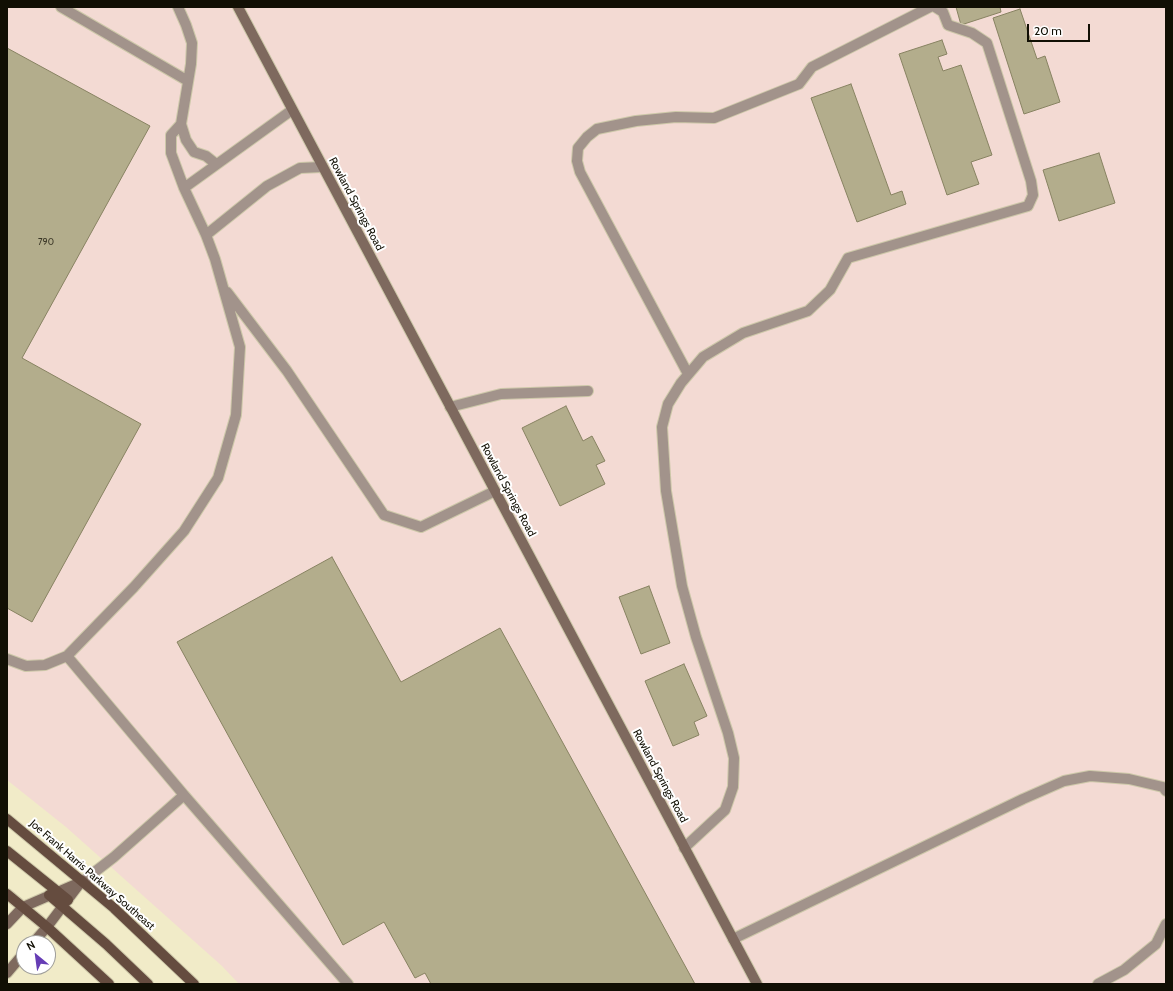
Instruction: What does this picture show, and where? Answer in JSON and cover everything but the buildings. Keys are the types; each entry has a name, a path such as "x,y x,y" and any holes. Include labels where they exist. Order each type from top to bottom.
{"main road":[{"name":"Joe Frank Harris Parkway Southeast","path":"7,819 117,910 194,984"},
{"path":"7,851 65,904 148,984"},
{"path":"7,894 47,927 109,984"}],"street":[{"name":"Rowland Springs Road","path":"238,7 757,984"},
{"path":"7,924 23,907 83,881"},
{"path":"40,935 83,881"},
{"path":"7,973 16,962"}],"lane":[{"path":"61,7 188,81"},
{"path":"178,7 192,43 191,64 181,124 186,140 194,152 206,156 216,164"},
{"path":"688,374 580,172 577,161 578,148 587,137 597,129 636,121 676,117 714,118 799,84 812,67 930,7"},
{"path":"684,848 725,810 733,786 734,758 728,733 696,637 682,586 666,491 662,427 668,404 681,383 703,357 743,333 808,311 830,290 848,258 1028,206 1033,195 1031,181 987,43 972,33 948,25 943,12 935,7"},
{"path":"184,188 292,110"},
{"path":"7,659 26,666 46,665 67,656 134,587 184,531 218,478 236,415 240,347 215,259 206,235 184,188 171,153 171,135 181,124"},
{"path":"206,235 266,186 300,168 322,167"},
{"path":"223,288 287,371 384,515 421,527 495,491"},
{"path":"450,407 501,394 588,391"},
{"path":"67,656 184,795 348,984"},
{"path":"732,939 1023,799 1064,781 1090,776 1129,779 1163,787 1166,791"},
{"path":"83,881 114,857 184,795"},
{"path":"1098,984 1124,970 1156,944 1166,924"}],"shaded area":[{"path":"7,7 1166,7 1166,984 239,984 222,966 66,827 7,780"}]}
